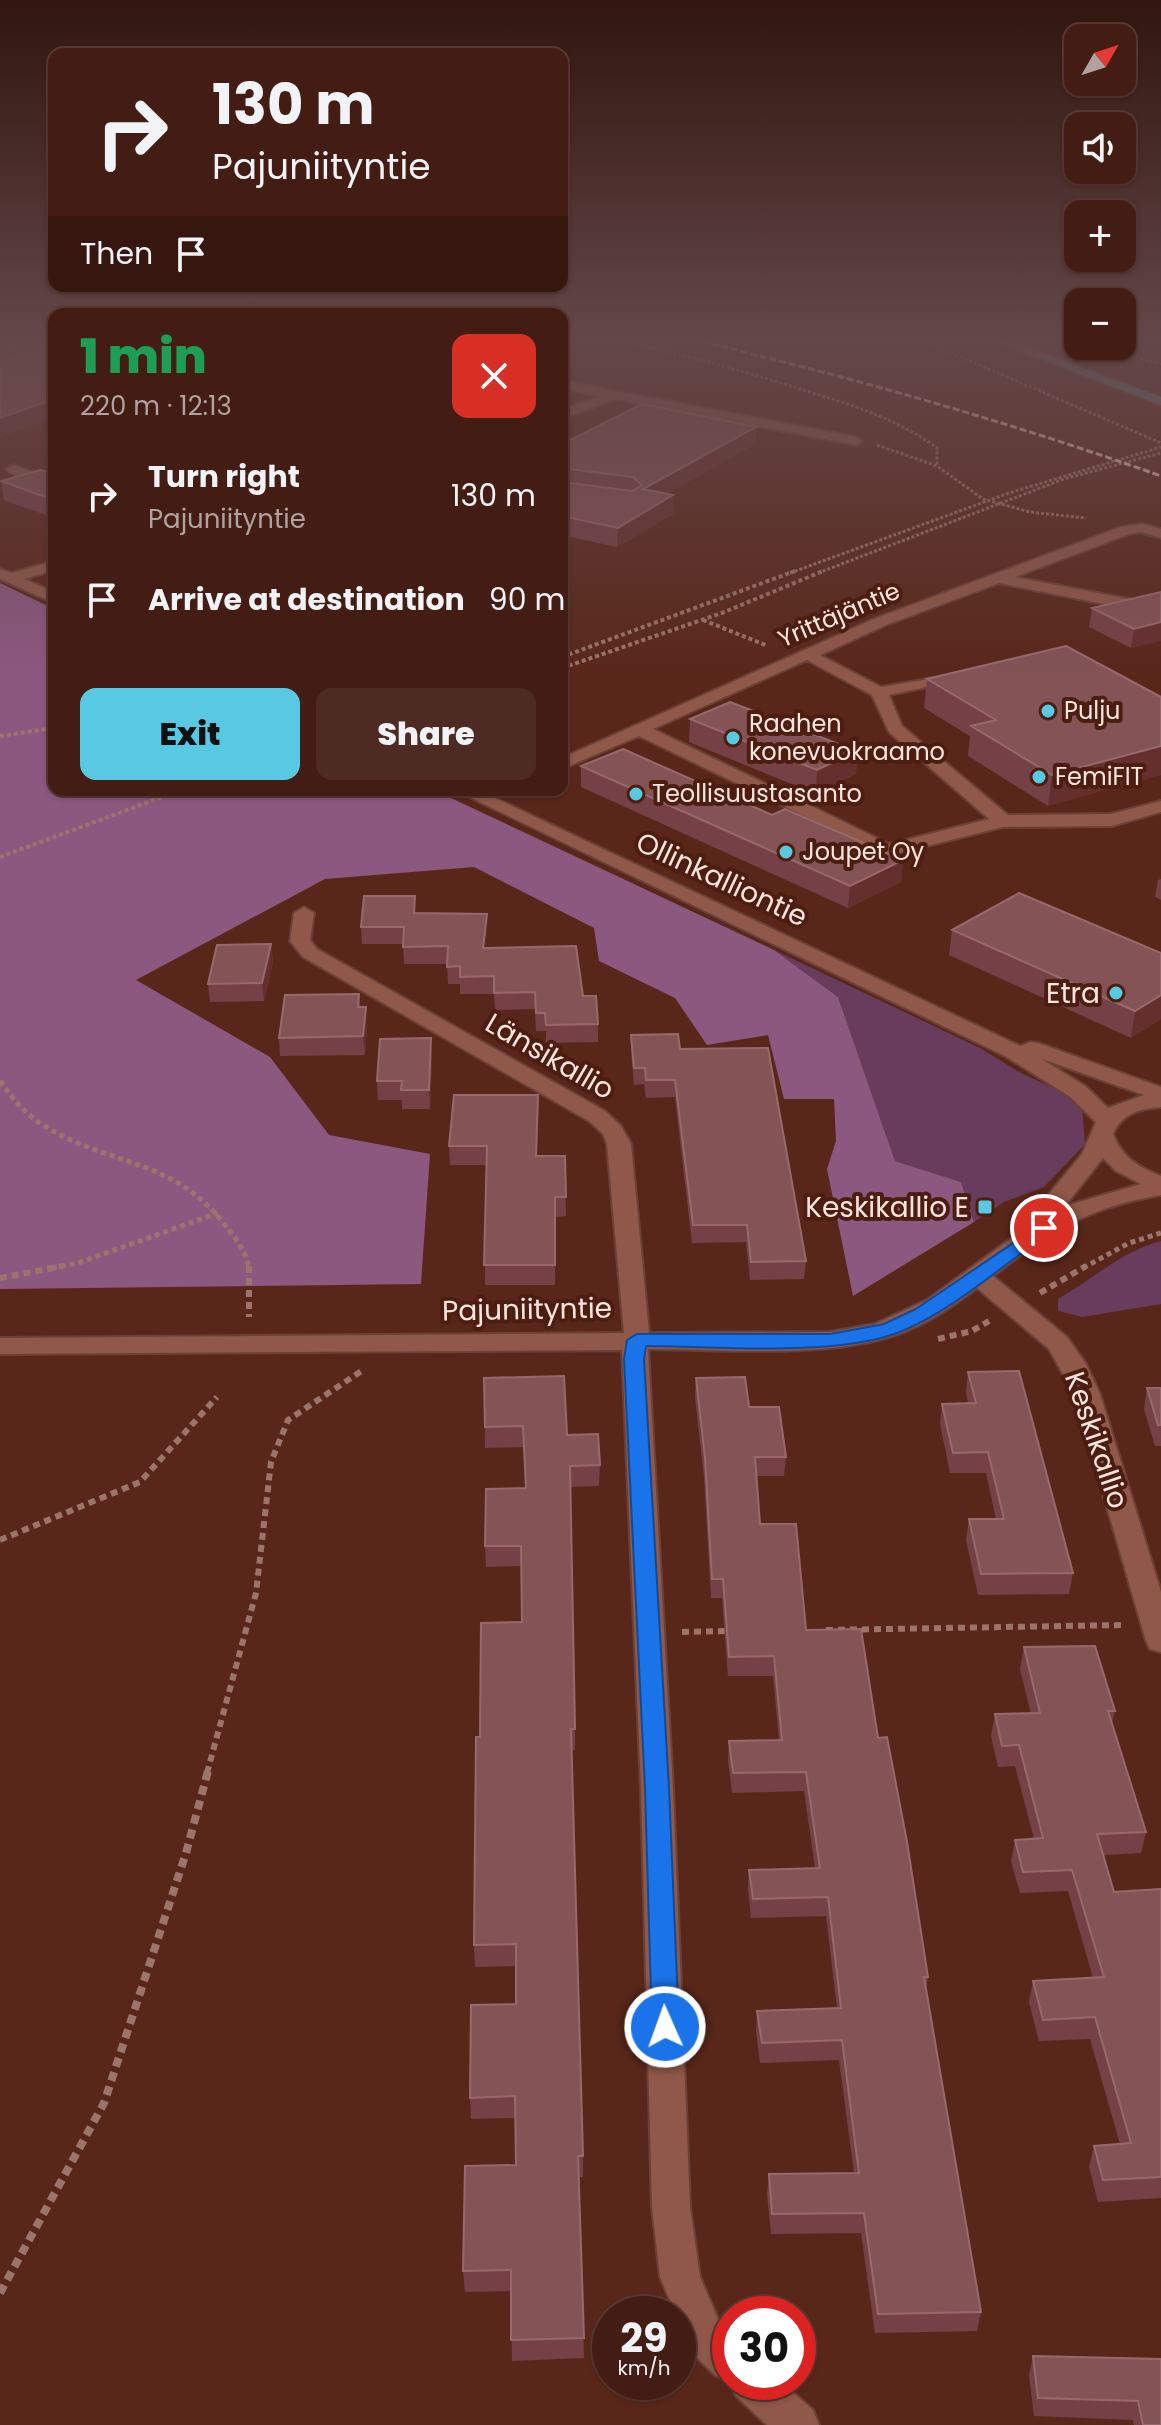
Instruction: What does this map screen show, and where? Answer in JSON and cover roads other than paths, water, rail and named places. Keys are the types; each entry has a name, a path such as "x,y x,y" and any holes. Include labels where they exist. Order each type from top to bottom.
{"street":[{"path":"14,469 48,483"},
{"name":"Yrittäjäntie","path":"568,761 880,622 1115,534 1142,528 1161,534"},
{"path":"5,576 48,566"},
{"path":"5,576 48,595"},
{"path":"998,578 1139,606 1161,600"},
{"path":"803,656 879,692 971,674"},
{"path":"879,692 895,728 1003,821"},
{"path":"709,698 737,707"},
{"path":"639,729 887,850 1003,821 1112,820 1161,806"},
{"name":"Ollinkalliontie","path":"476,796 955,1023 1050,1073 1077,1091 1105,1127 1112,1157 1124,1167 1161,1185"},
{"path":"484,800 492,796"},
{"name":"Länsikallio","path":"304,913 300,941 310,953 597,1116 613,1131 619,1144 637,1340"},
{"name":"Ollinkalliontie","path":"955,1023 1161,1094"},
{"path":"1105,1127 1126,1107 1161,1100"},
{"name":"Pajuniityntie","path":"1027,1239 1093,1156 1105,1127"},
{"name":"Pajuniityntie","path":"0,1346 830,1340 856,1337 889,1329 915,1317 1061,1217 1090,1204 1161,1185"},
{"name":"Keskikallio","path":"977,1275 1058,1343 1073,1364 1087,1394 1158,1622"},
{"path":"637,1340 634,1359 649,1633 671,2207 680,2277 707,2340 712,2345"},
{"path":"770,2400 798,2425"}],"railway":[{"path":"1085,450 1161,476"}],"place":[{"name":"Pulju","path":"1048,711"},
{"name":"Raahen konevuokraamo","path":"733,738"},
{"name":"FemiFIT","path":"1039,777"},
{"name":"Teollisuustasanto","path":"636,794"},
{"name":"Joupet Oy","path":"786,852"},
{"name":"Etra","path":"1116,993"},
{"name":"Keskikallio E","path":"985,1207"}]}
